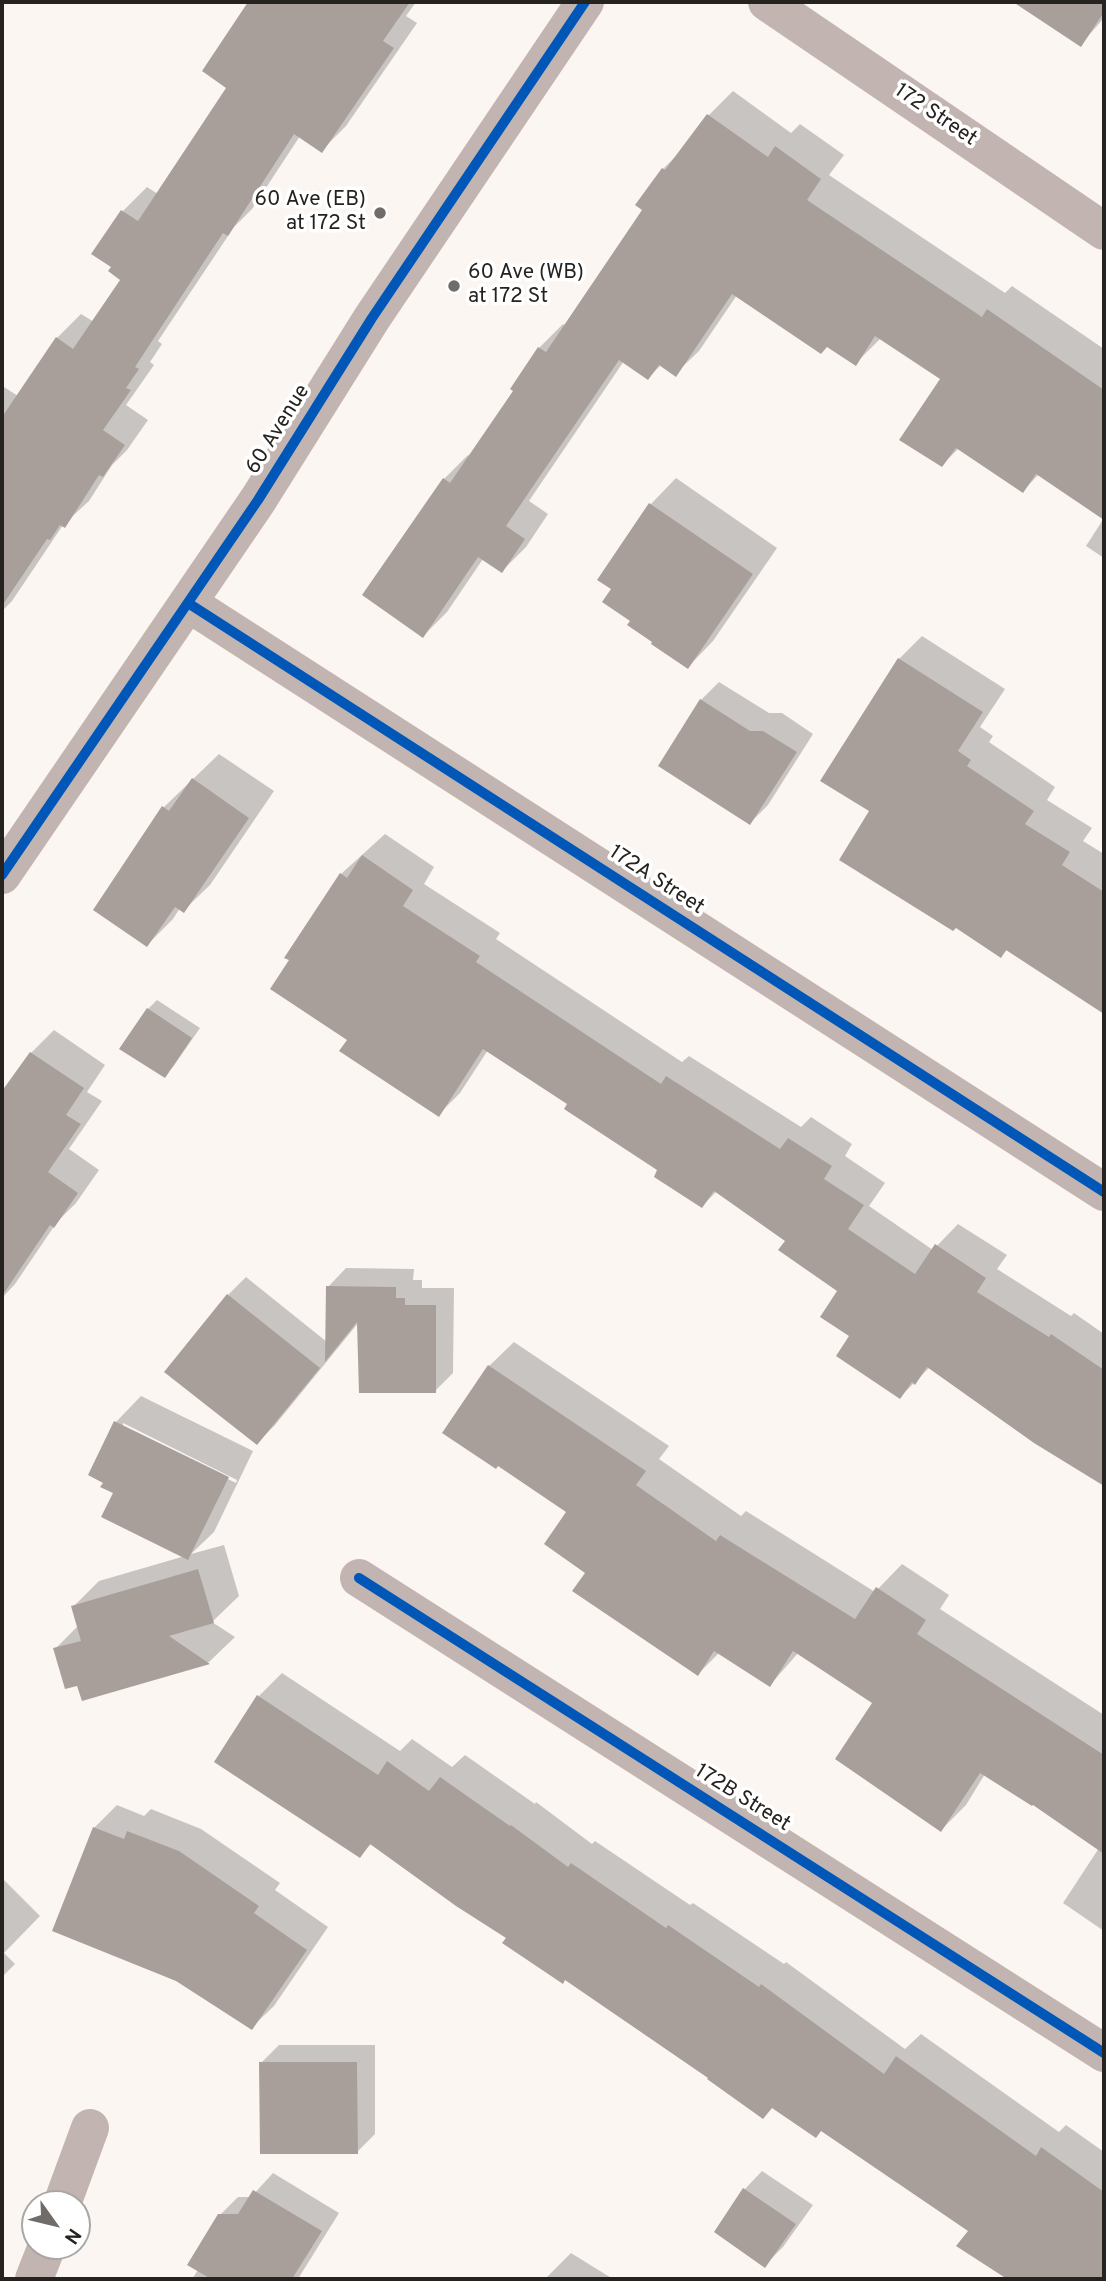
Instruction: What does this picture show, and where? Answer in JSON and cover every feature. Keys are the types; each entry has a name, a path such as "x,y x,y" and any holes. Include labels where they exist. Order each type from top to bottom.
{"street":[{"name":"60 Avenue","path":"2,876 258,499 372,318 585,2"},
{"name":"172 Street","path":"766,2 1104,231"},
{"name":"172A Street","path":"188,603 1104,1192"},
{"name":"172B Street","path":"359,1578 1104,2053"},
{"path":"67,2190 90,2128"},
{"path":"34,2279 41,2260"}],"building":[{"path":"248,2 410,2 383,41 394,48 322,153 294,134 228,236 223,233 135,367 139,369 126,388 131,390 103,430 125,445 103,477 99,475 65,528 60,525 50,540 47,539 2,606 2,417 56,337 73,349 120,280 108,271 111,267 91,254 121,210 138,221 226,88 202,71"},
{"path":"1013,2 1104,2 1104,12 1081,47"},
{"path":"707,114 768,157 775,146 821,179 807,200 982,317 987,309 1104,390 1104,520 1036,474 1023,493 956,448 942,467 899,440 940,379 875,336 856,366 827,347 821,354 732,294 676,377 659,365 648,380 619,360 506,526 525,539 502,573 478,557 423,638 362,595 443,478 450,483 513,391 510,389 538,347 546,352 642,210 635,205"},
{"path":"649,503 753,574 688,669 651,644 652,642 627,625 630,621 602,602 611,589 597,580"},
{"path":"898,658 983,712 958,751 971,760 967,766 1034,811 1025,824 1070,852 1062,865 1104,892 1104,1014 1006,950 1001,958 956,928 953,931 839,860 869,811 820,781"},
{"path":"700,699 750,731 763,731 797,752 750,825 658,766"},
{"path":"192,778 249,818 184,913 175,907 147,947 93,910 162,806 169,811"},
{"path":"362,855 413,890 403,906 480,956 476,962 661,1084 666,1076 780,1149 788,1138 832,1166 824,1179 864,1205 848,1229 915,1274 935,1244 986,1278 977,1292 1049,1337 1051,1334 1104,1370 1104,1486 1034,1443 927,1367 915,1385 912,1382 900,1399 836,1356 849,1336 820,1317 837,1291 778,1250 785,1241 714,1191 702,1208 654,1177 657,1170 564,1109 567,1104 483,1049 439,1117 339,1051 347,1040 270,989 289,960 284,958 340,873 347,878"},
{"path":"147,1008 192,1038 165,1078 119,1049"},
{"path":"30,1052 84,1088 66,1115 81,1124 48,1172 78,1193 54,1228 50,1225 2,1296 2,1091"},
{"path":"326,1286 396,1287 396,1298 405,1298 405,1305 436,1305 436,1393 359,1393 357,1322 325,1362"},
{"path":"227,1294 320,1368 257,1445 164,1372"},
{"path":"488,1365 646,1471 636,1485 716,1541 720,1535 855,1619 876,1587 926,1620 917,1634 1104,1755 1104,1854 1033,1805 980,1773 941,1832 835,1759 872,1703 793,1651 770,1687 714,1651 698,1676 572,1591 585,1573 544,1544 566,1512 498,1466 496,1469 442,1433"},
{"path":"114,1421 229,1477 188,1560 101,1517 113,1493 100,1487 103,1483 88,1475"},
{"path":"198,1569 214,1623 169,1636 210,1664 82,1701 77,1686 65,1689 53,1648 81,1641 71,1606"},
{"path":"257,1695 378,1775 387,1761 429,1791 440,1777 568,1867 571,1863 666,1928 668,1925 759,1987 761,1984 884,2074 896,2056 1036,2156 1041,2147 1104,2192 1104,2279 1007,2279 956,2246 968,2231 821,2131 816,2138 772,2108 763,2119 565,1980 563,1984 502,1943 506,1938 456,1906 370,1844 360,1858 214,1762"},
{"path":"93,1827 124,1839 127,1831 179,1851 259,1906 254,1913 307,1950 252,2030 176,1981 52,1931"},
{"path":"259,2062 357,2062 358,2154 260,2154"},
{"path":"743,2188 796,2224 765,2268 714,2232"},
{"path":"253,2190 322,2231 292,2279 211,2279 187,2265 218,2214 238,2214"}],"cycle path":[{"path":"2,875 258,500 372,318 585,2"},
{"path":"188,603 1104,1192"},
{"path":"359,1578 1104,2053"}],"place":[{"name":"60 Ave (EB) at 172 St","path":"380,213"},
{"name":"60 Ave (WB) at 172 St","path":"454,286"}]}
